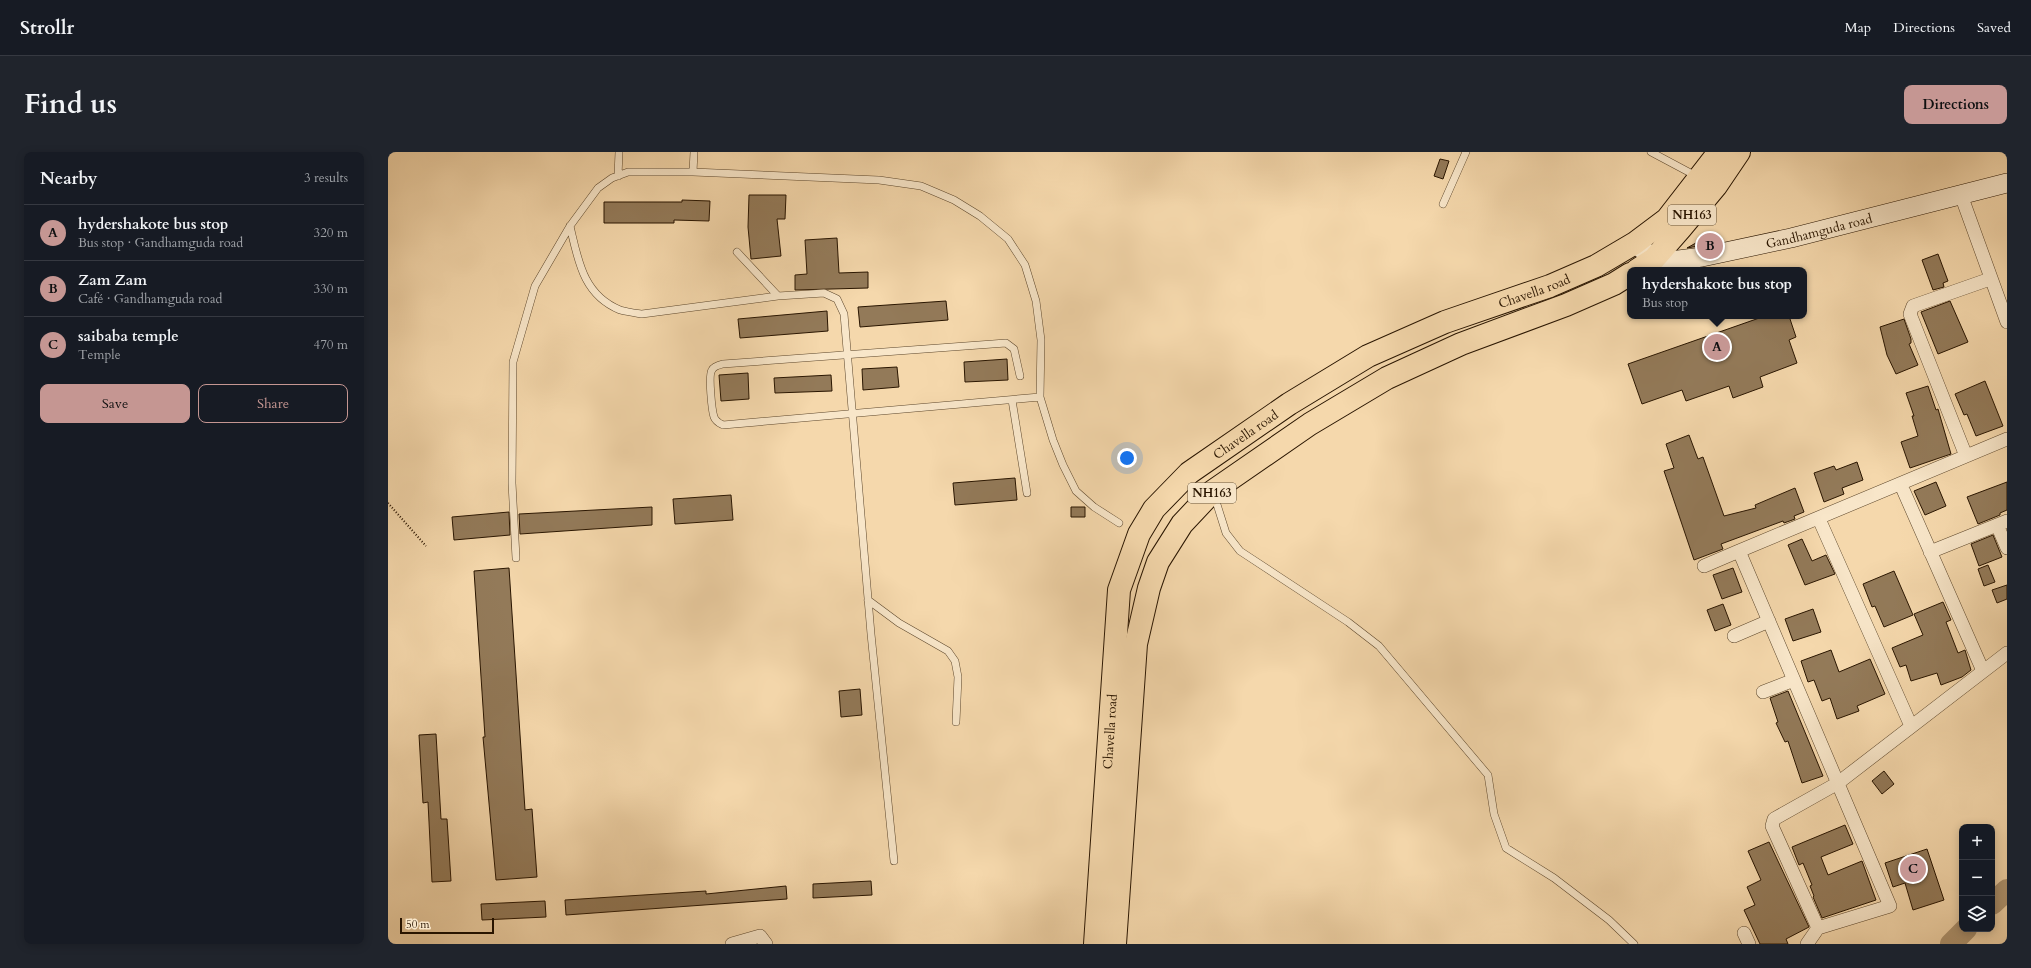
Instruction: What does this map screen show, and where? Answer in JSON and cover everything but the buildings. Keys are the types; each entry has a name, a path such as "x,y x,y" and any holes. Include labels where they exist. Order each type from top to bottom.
{"highway":[{"name":"Chavella road","path":"1095,944 1119,590 1139,534 1154,509 1189,473 1289,404 1368,356 1444,322 1557,284 1596,266 1635,243 1667,219 1719,152"},
{"name":"NH163","path":"1646,265 1716,186 1739,152"},
{"name":"Chavella road","path":"1115,944 1136,644 1149,588 1158,562 1182,524 1213,491 1310,424 1387,378 1461,344 1566,305 1614,284 1627,276"}],"street":[{"name":"Gandhamguda road","path":"1646,265 1702,257 1791,238 2007,183"},
{"path":"1961,195 1990,279 2007,322"},
{"path":"1635,243 1646,265"},
{"path":"1966,456 1910,314 1913,306 1990,279"},
{"path":"1704,566 1901,485 2007,439"},
{"path":"1901,485 1983,671"},
{"path":"1819,519 1911,726"},
{"path":"1930,552 2002,523 2007,548"},
{"path":"1739,551 1890,906 1818,928 1806,944"},
{"path":"1734,636 1769,621"},
{"path":"1818,928 1772,826 1774,819 1838,783 2007,653"},
{"path":"1763,692 1794,680"},
{"path":"732,944 760,936 766,944"}],"lane":[{"path":"618,176 619,152"},
{"path":"693,172 694,152"},
{"path":"1443,204 1466,152"},
{"path":"1651,152 1700,178"},
{"path":"516,558 512,483 513,362 535,286 570,226 598,188 618,176 635,172 693,172 879,180 921,186 954,200 980,216 1008,239 1025,265 1036,301 1041,340 1040,397 1053,440 1076,491 1094,507 1119,523"},
{"path":"570,226 579,263 588,284 600,298 620,310 642,314 778,296 824,293 837,299 844,314 854,415 868,600 894,861"},
{"path":"737,252 778,296"},
{"path":"1020,376 1014,350 1006,344 716,366 712,370 710,376 714,416 717,422 723,425 854,415 1040,397"},
{"path":"1012,400 1027,493"},
{"path":"1213,491 1226,533 1240,551 1348,622 1378,646 1488,775 1494,814 1506,848 1554,878 1609,920 1634,944"},
{"path":"868,600 900,623 948,651 955,660 958,676 956,722"}],"path":[{"path":"388,503 426,546"}],"waterway":[{"path":"1995,901 2007,890"},
{"path":"1951,944 1963,932"}],"place":[{"name":"Zam Zam","path":"1710,246"},
{"name":"hydershakote bus stop","path":"1717,347"},
{"name":"saibaba temple","path":"1913,869"}]}
